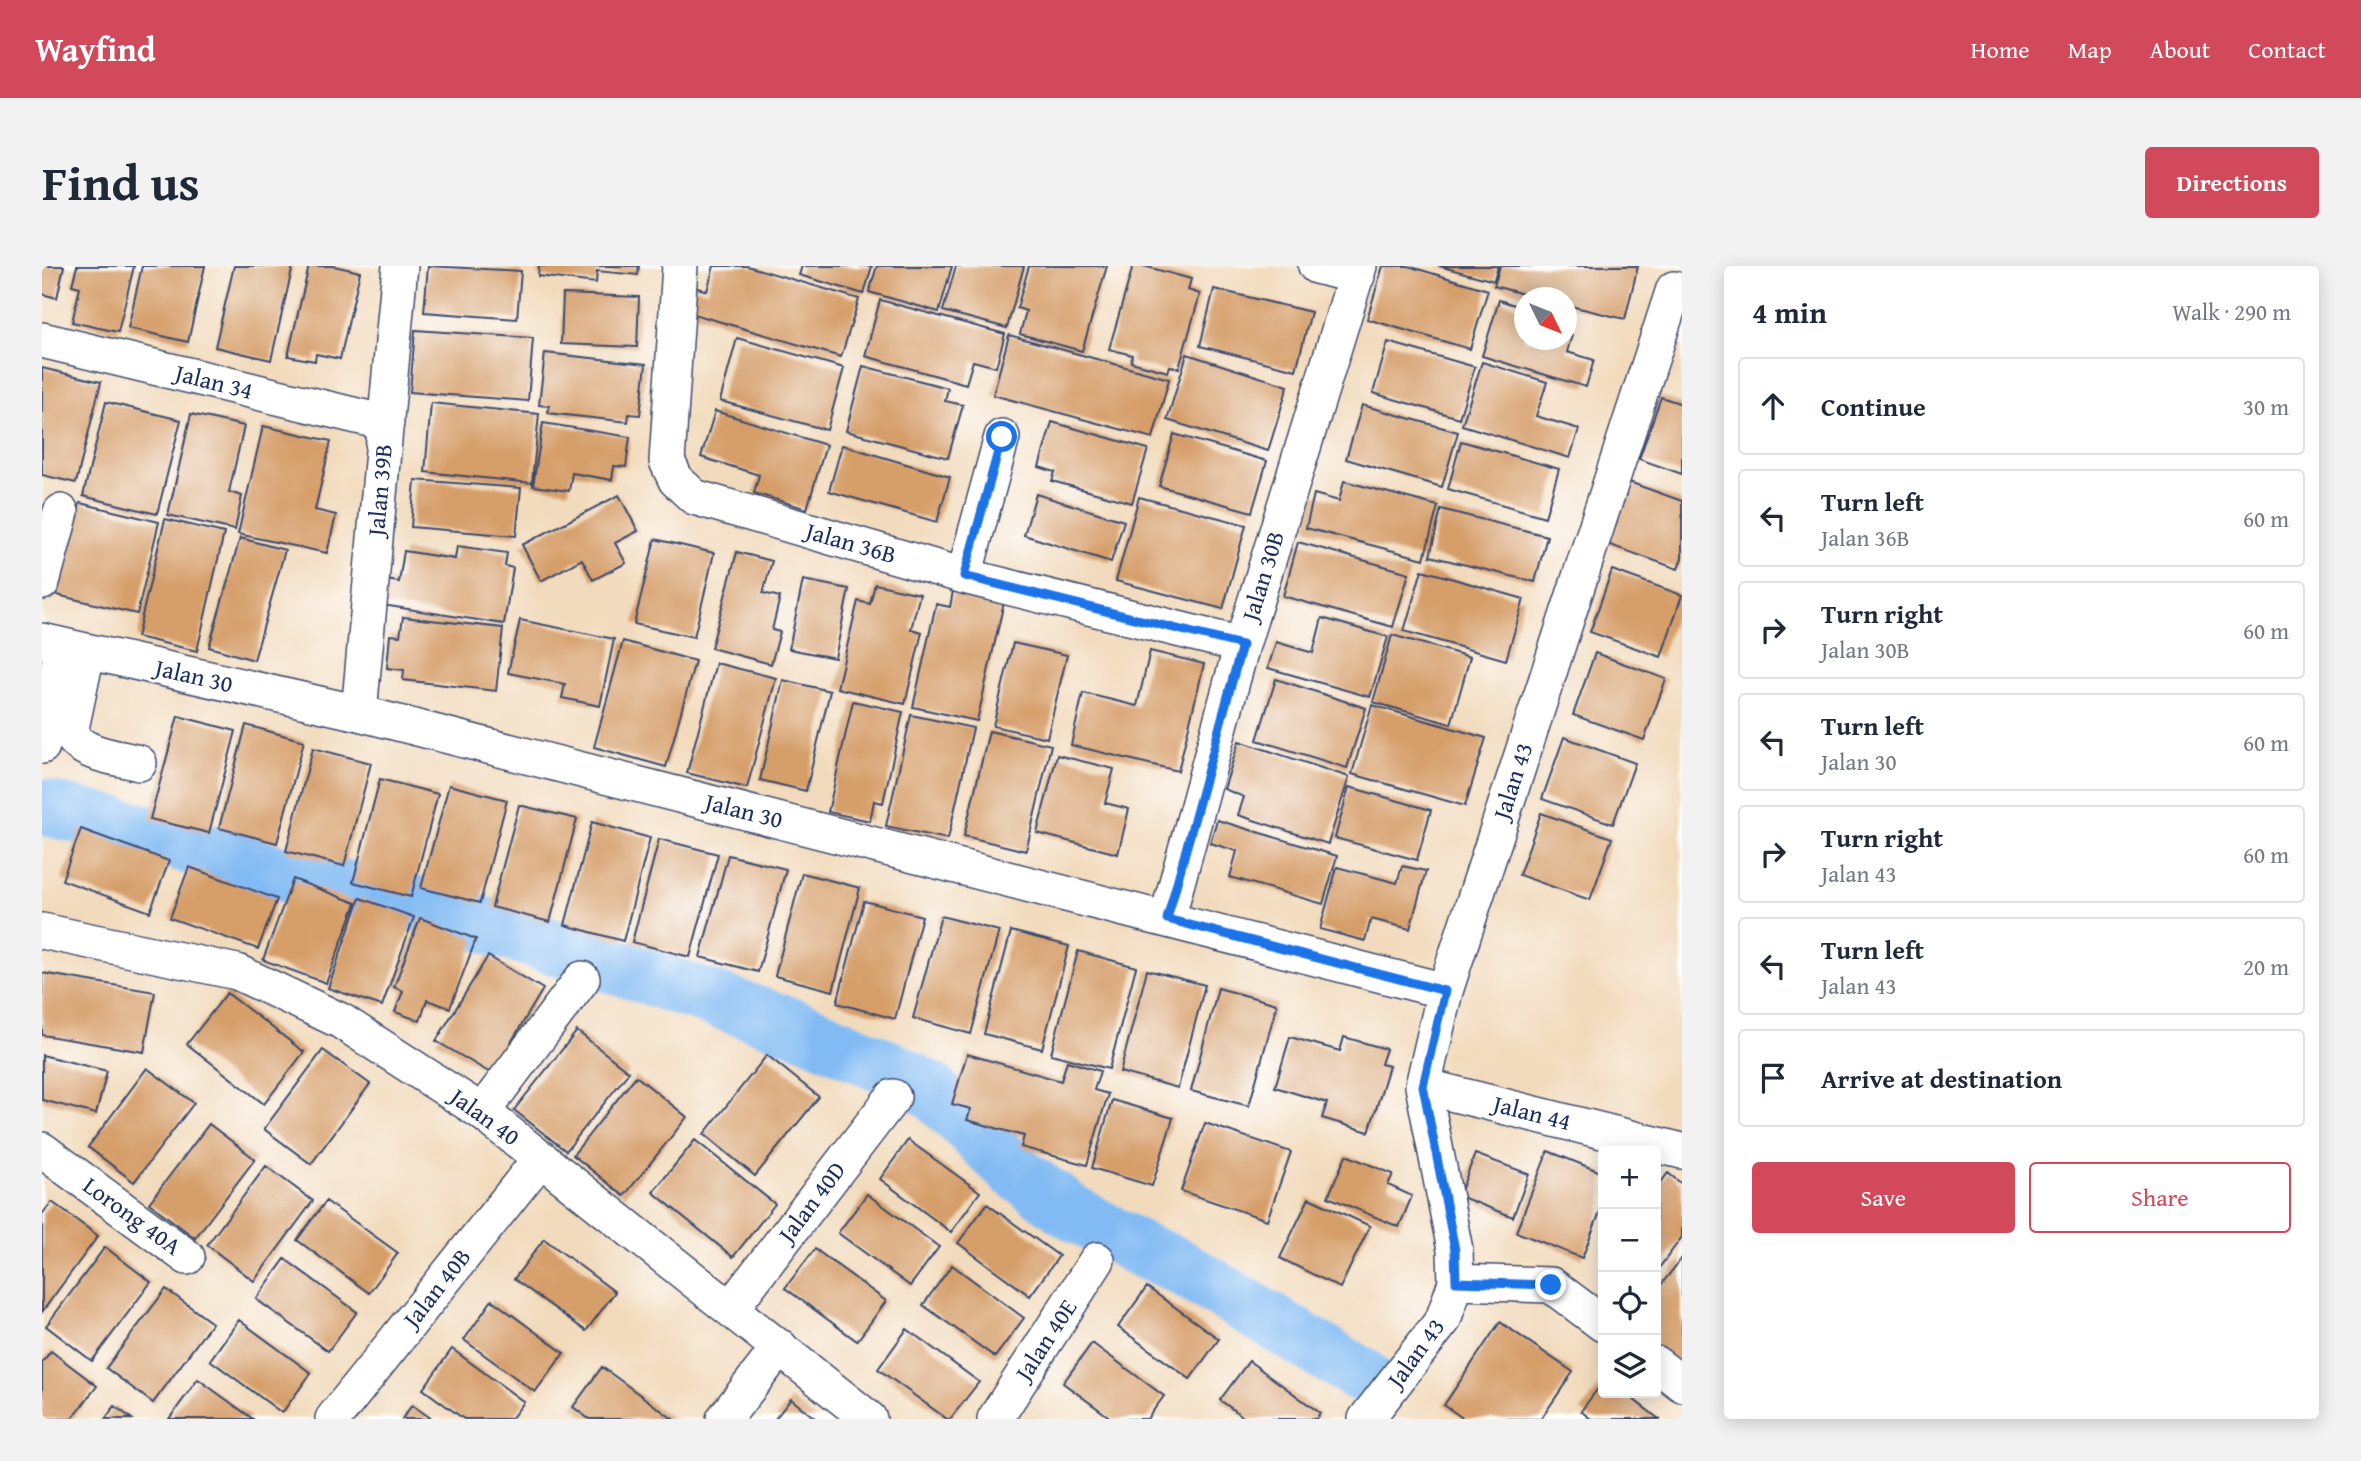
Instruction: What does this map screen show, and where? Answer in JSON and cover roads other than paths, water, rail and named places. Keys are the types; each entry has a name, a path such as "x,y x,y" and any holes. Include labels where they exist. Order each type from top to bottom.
{"street":[{"name":"Jalan 39B","path":"359,713 400,266"},
{"name":"Jalan 36B","path":"680,266 667,461 676,480 694,496 964,576 1242,645"},
{"path":"1316,266 1358,271"},
{"name":"Jalan 30B","path":"1167,919 1242,645 1358,271"},
{"name":"Jalan 43","path":"1366,1419 1443,1320 1456,1282 1455,1250 1423,1086 1445,991 1674,289"},
{"name":"Jalan 34","path":"42,340 386,423"},
{"path":"964,576 1002,437"},
{"path":"42,582 61,512"},
{"path":"42,746 64,647"},
{"path":"64,647 70,733 73,740 84,748 139,763"},
{"name":"Jalan 30","path":"64,647 359,713 1445,991"},
{"name":"Jalan 40","path":"42,931 237,972 341,1021 482,1112 869,1419"},
{"path":"482,1112 582,979"},
{"name":"Jalan 44","path":"1423,1086 1682,1151"},
{"name":"Jalan 40D","path":"731,1308 892,1097"},
{"name":"Lorong 40A","path":"42,1150 187,1257"},
{"name":"Jalan 40B","path":"333,1419 541,1158"},
{"name":"Jalan 40E","path":"995,1419 1097,1260"},
{"path":"1456,1282 1551,1285 1598,1320"},
{"path":"724,1419 780,1347"},
{"path":"1661,1368 1682,1384"}],"waterway":[{"path":"42,807 130,828 263,869 424,906 615,966 804,1030 894,1070 932,1091 1013,1170 1070,1211 1143,1251 1177,1265 1365,1377"}]}
